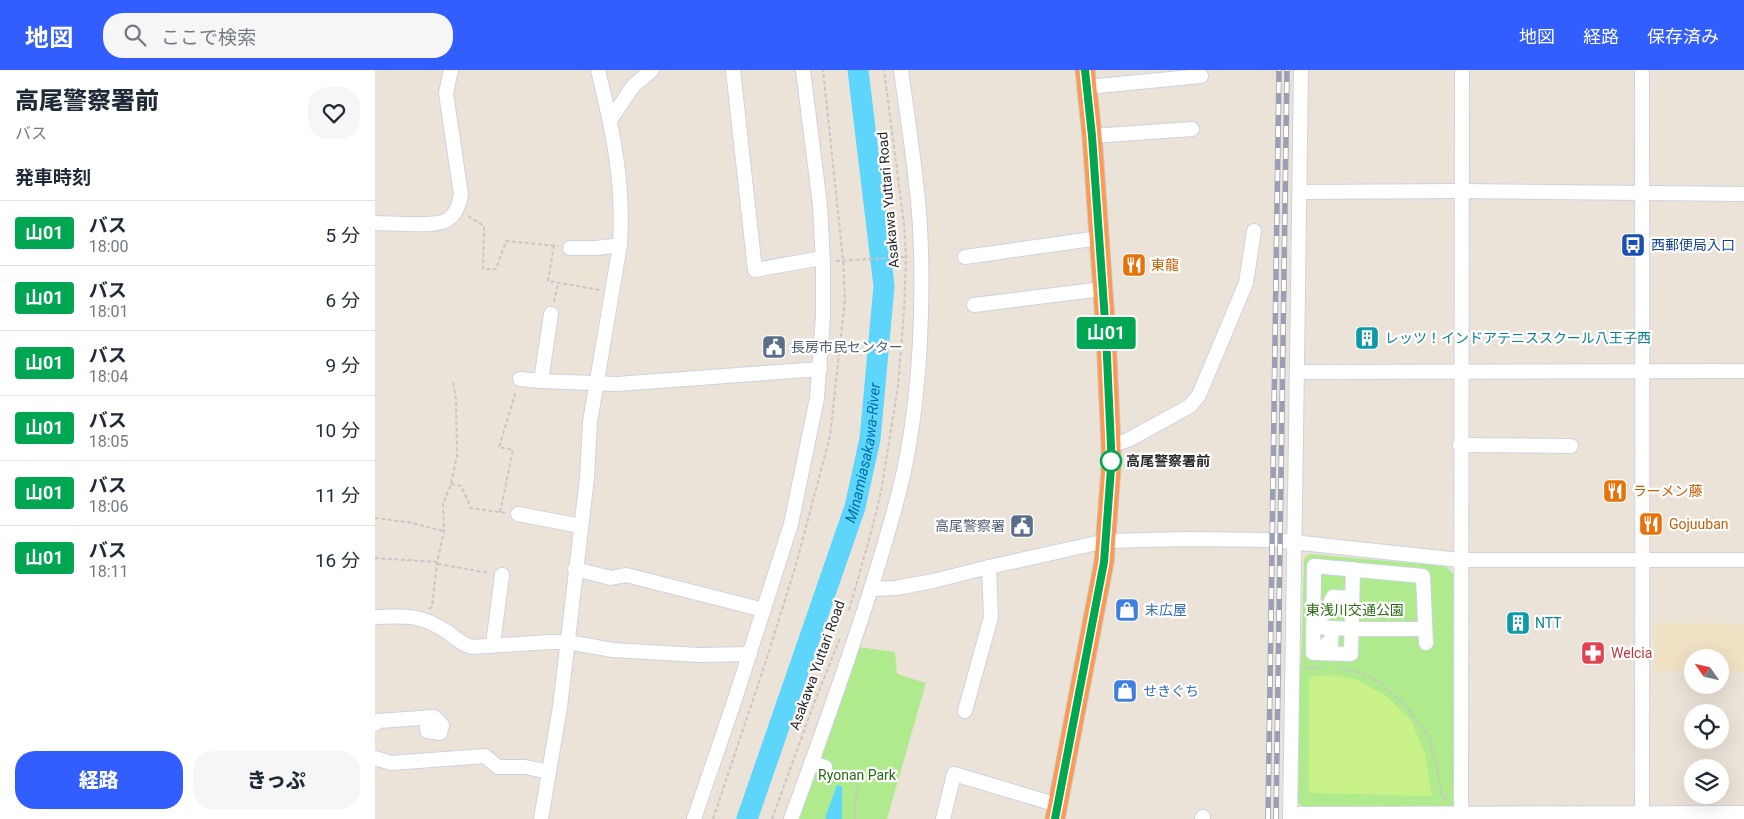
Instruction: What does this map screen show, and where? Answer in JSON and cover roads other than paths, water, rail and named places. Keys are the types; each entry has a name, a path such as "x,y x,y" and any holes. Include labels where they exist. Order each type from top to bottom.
{"highway":[{"path":"1056,812 1104,562 1111,446 1106,335 1092,136 1086,79"}],"street":[{"path":"375,223 435,224 447,221 457,209 461,195 446,93 451,70"},
{"path":"541,819 560,707 587,478 590,422 595,384 620,245 622,221 618,158 598,70"},
{"path":"610,120 634,86 652,70"},
{"path":"733,70 755,270 823,258"},
{"path":"694,819 750,654 791,524 817,398 823,316 823,258 820,205 803,70"},
{"path":"791,819 818,765 888,532 905,466 912,423 919,348 920,228 901,70"},
{"path":"1301,70 1290,816 1642,816 1744,813"},
{"path":"1461,816 1460,372 1462,70"},
{"path":"1642,70 1642,816"},
{"path":"1086,79 1201,76"},
{"path":"1092,136 1192,129 1190,129"},
{"path":"1300,192 1461,191 1744,194"},
{"path":"1111,446 1128,440 1191,406 1199,395 1246,283 1254,231"},
{"path":"965,257 1099,238"},
{"path":"570,248 620,245"},
{"path":"974,305 1102,289"},
{"path":"541,381 551,314"},
{"path":"519,379 595,384 819,369"},
{"path":"1298,372 1744,371"},
{"path":"1460,445 1571,446"},
{"path":"518,514 581,526"},
{"path":"871,588 896,588 1106,541 1188,539 1273,540 1461,560 1744,560"},
{"path":"1422,556 1426,643"},
{"path":"965,711 991,617 989,566"},
{"path":"1353,570 1351,654 1313,653 1314,566 1423,576"},
{"path":"575,569 611,578 626,575 764,610"},
{"path":"493,644 502,575"},
{"path":"1313,621 1327,612 1333,597 1352,598"},
{"path":"375,617 412,616 427,620 461,643 472,647 493,644 567,642 613,650 699,655 750,654"},
{"path":"1313,621 1331,628 1425,629"},
{"path":"1327,653 1326,644 1331,644 1331,628"},
{"path":"375,724 379,721 427,717"},
{"path":"375,758 391,763 485,756 498,767 525,767 549,772"},
{"path":"943,819 954,774 1056,812"}],"water":[{"path":"837,785 842,786 842,819 827,819 825,818"}],"waterway":[{"name":"Minamiasakawa-River","path":"747,819 855,507 870,439 884,286 858,70"}],"railway":[{"path":"1268,819 1279,70"},
{"path":"1276,819 1287,70"}],"place":[{"name":"西郵便局入口","path":"1633,245"},
{"name":"東龍","path":"1134,265"},
{"name":"レッツ！インドアテニススクール八王子西","path":"1367,338"},
{"name":"長房市民センター","path":"774,347"},
{"name":"高尾警察署前","path":"1111,461"},
{"name":"ラーメン藤","path":"1615,491"},
{"name":"Gojuuban","path":"1651,524"},
{"name":"高尾警察署","path":"1022,526"},
{"name":"末広屋","path":"1127,610"},
{"name":"NTT","path":"1518,623"},
{"name":"Welcia","path":"1593,653"},
{"name":"せきぐち","path":"1125,691"}],"park label":[{"name":"東浅川交通公園","path":"1355,610"},
{"name":"Ryonan Park","path":"857,775"}]}
